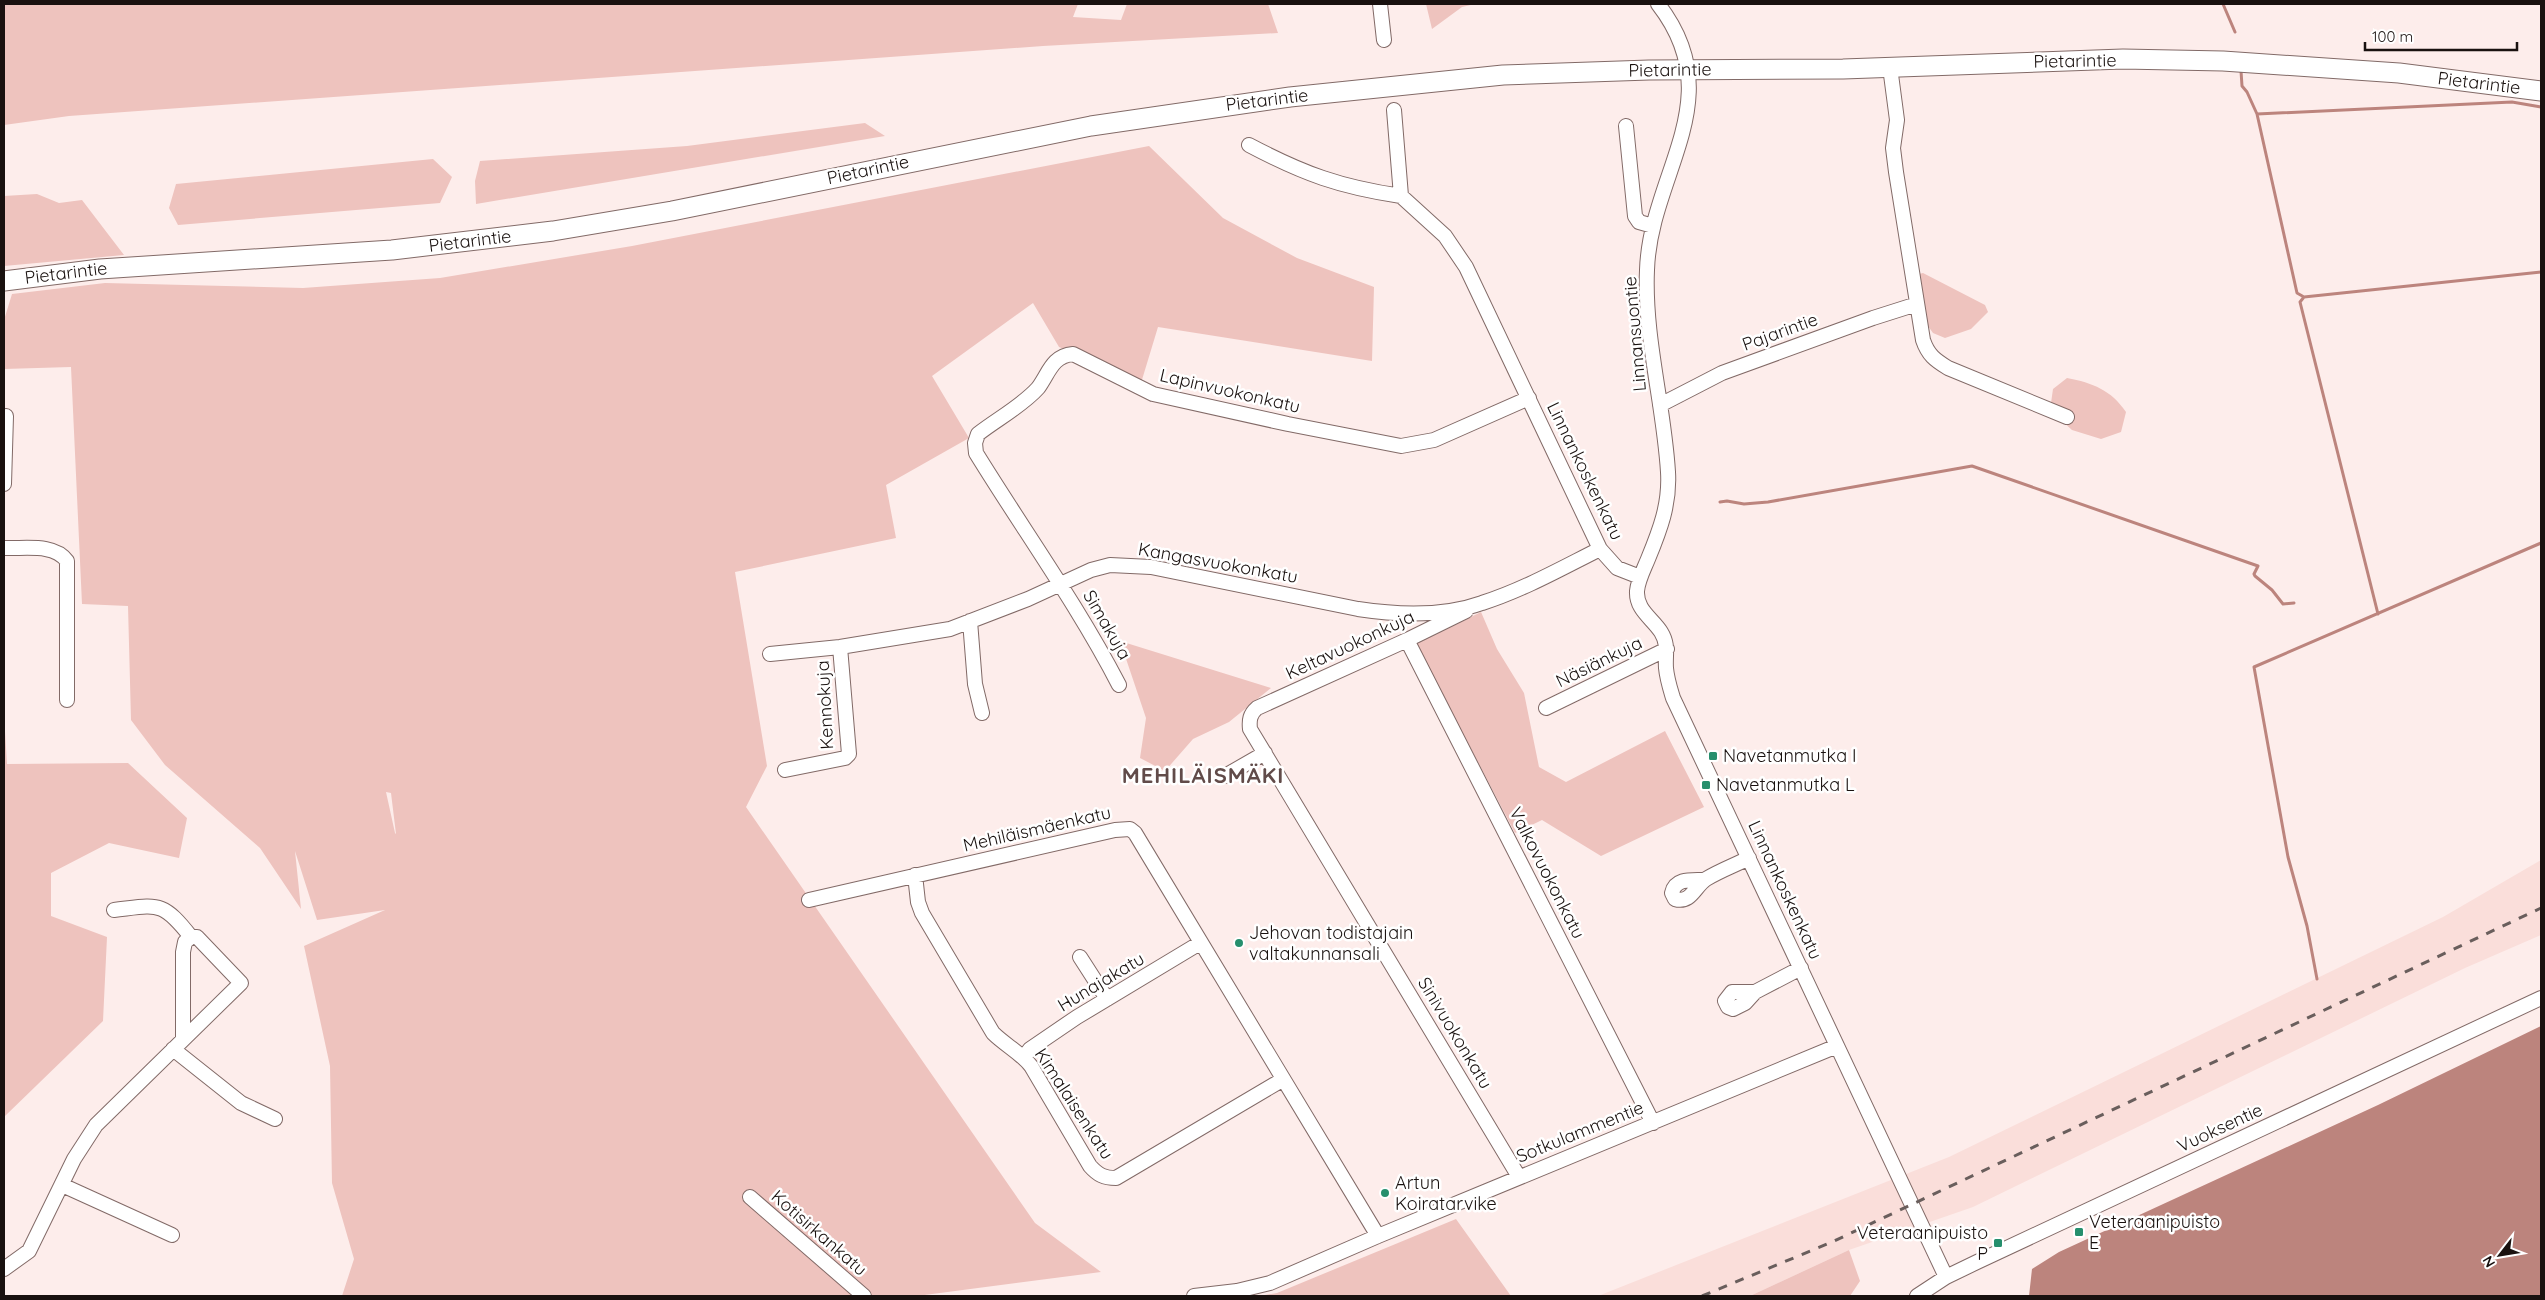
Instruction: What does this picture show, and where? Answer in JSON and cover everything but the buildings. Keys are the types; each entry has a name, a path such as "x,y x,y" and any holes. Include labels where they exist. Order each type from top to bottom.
{"main road":[{"name":"Pietarintie","path":"4,281 100,269 392,250 553,231 681,209 1091,126 1290,97 1503,75 1890,67 2123,59 2223,61 2399,73 2541,91"}],"street":[{"path":"1380,4 1384,40"},
{"name":"Linnansuontie","path":"1640,577 1667,508 1668,473 1646,291 1648,248 1653,226 1682,139 1688,111 1688,70 1676,32 1658,4"},
{"path":"1890,67 1897,120 1893,148 1922,340 1933,359 1970,378 2067,417"},
{"path":"1249,145 1292,168 1327,181 1366,191 1401,196 1394,110"},
{"path":"1626,126 1635,216 1638,222 1653,226"},
{"name":"Linnankoskenkatu","path":"1401,196 1429,220 1456,251 1480,292 1600,549 1617,568 1640,577 1637,592 1639,603 1644,613 1662,633 1667,649 1666,667 1671,691 1946,1277"},
{"name":"Pajarintie","path":"1660,405 1722,373 1917,304"},
{"name":"Lapinvuokonkatu","path":"1061,583 976,454 975,443 978,434 1032,394 1050,367 1064,355 1073,354 1080,357 1153,394 1278,422 1401,446 1434,440 1529,398"},
{"path":"4,484 6,416"},
{"path":"4,548 54,549 62,554 67,561 67,700"},
{"name":"Kangasvuokonkatu","path":"770,654 840,647 950,629 1091,570 1110,565 1151,567 1389,614 1440,611 1480,604 1600,549"},
{"name":"Simakuja","path":"1061,583 1119,686"},
{"name":"Keltavuokonkuja","path":"1250,729 1251,713 1256,708 1407,640 1480,604"},
{"path":"970,621 975,684 982,713"},
{"name":"Valkovuokonkatu","path":"1407,640 1653,1123"},
{"name":"Kennokuja","path":"785,770 844,758 849,754 840,647"},
{"name":"Näsiänkuja","path":"1546,708 1667,649"},
{"name":"Sinivuokonkatu","path":"1250,729 1519,1177"},
{"path":"1225,776 1265,753"},
{"name":"Mehiläismäenkatu","path":"809,900 1114,830 1130,829 1135,833 1282,1080 1378,1236"},
{"path":"1704,880 1749,858"},
{"name":"Kimalaisenkatu","path":"915,876 918,902 922,913 993,1033 1009,1048 1024,1057 1090,1166 1098,1174 1106,1178 1116,1178 1282,1080"},
{"path":"114,910 153,906 164,909 173,915 191,937"},
{"path":"4,1268 29,1251 74,1159 96,1125 241,983 197,937 191,937 185,942 183,952 183,1039"},
{"name":"Hunajakatu","path":"1024,1057 1042,1040 1200,943"},
{"path":"1080,958 1107,999"},
{"path":"1755,992 1801,968"},
{"name":"Vuoksentie","path":"1917,1296 1946,1277 2541,998"},
{"name":"Sotkulammentie","path":"1194,1296 1244,1290 1270,1283 1519,1177 1837,1046"},
{"path":"173,1049 241,1103 275,1119"},
{"path":"62,1185 172,1235"},
{"name":"Kotisirkankatu","path":"750,1197 864,1296"}],"shaded area":[{"path":"4,4 1078,4 1073,17 1121,20 1127,4 1268,4 1278,33 1043,46 69,116 4,125"},
{"path":"1426,4 1475,4 1462,7 1432,29"},
{"path":"865,123 885,136 476,204 475,181 480,161 687,146"},
{"path":"1149,146 1223,218 1297,258 1374,287 1372,361 1158,327 1141,383 1059,347 1033,303 932,376 969,438 886,485 896,538 735,572 767,766 746,807 1035,1223 1101,1272 917,1296 342,1296 354,1259 332,1183 330,1066 304,946 385,910 317,920 295,851 301,909 260,848 165,765 131,720 128,606 82,604 71,367 4,369 4,320 12,294 105,283 303,288 440,278 632,246","holes":["386,792 391,793 396,834"]},
{"path":"433,159 452,177 440,203 178,225 169,208 176,184"},
{"path":"37,194 59,203 82,200 124,255 4,266 4,196"},
{"path":"1923,273 1985,305 1988,312 1971,329 1945,338 1933,333 1923,319 1915,275"},
{"path":"2067,378 2093,385 2108,393 2120,404 2126,412 2121,432 2101,439 2072,430 2050,410 2053,389"},
{"path":"1481,612 1497,649 1524,693 1539,767 1566,782 1665,731 1704,807 1601,856 1542,820 1515,833 1416,644"},
{"path":"1120,641 1271,688 1229,722 1193,739 1165,771 1140,758 1146,718"},
{"path":"4,715 7,764 128,763 187,818 179,858 109,843 51,873 51,916 107,937 103,1021 4,1117"},
{"path":"2541,860 2541,935 2465,968 1973,1207 1849,1250 1750,1296 1598,1296 1949,1157 2443,917"},
{"path":"2541,1026 2541,1296 2029,1296 2032,1269 2059,1252 2378,1105"},
{"path":"1456,1219 1511,1296 1259,1296 1277,1293"},
{"path":"1849,1250 1860,1281 1850,1296 1750,1296"}],"waterway":[{"path":"2223,4 2235,32"},
{"path":"2241,71 2242,86 2247,92 2257,114 2297,293 2304,297 2541,272"},
{"path":"2257,114 2512,102 2541,107"},
{"path":"2304,297 2300,302 2378,614"},
{"path":"1720,502 1727,501 1744,504 1768,502 1972,466 2258,566 2254,574 2255,576 2272,590 2283,604 2294,603"},
{"path":"2317,979 2307,926 2288,857 2254,667 2541,543"}],"railway":[{"path":"1702,1296 1832,1242 2541,908"}],"place":[{"name":"Navetanmutka I","path":"1713,756"},
{"name":"Navetanmutka L","path":"1706,785"},
{"name":"Jehovan todistajain valtakunnansali","path":"1239,943"},
{"name":"Artun Koiratarvike","path":"1385,1193"},
{"name":"Veteraanipuisto E","path":"2079,1232"},
{"name":"Veteraanipuisto P","path":"1998,1243"}],"district":[{"name":"MEHILÄISMÄKI","path":"1203,775"}]}
